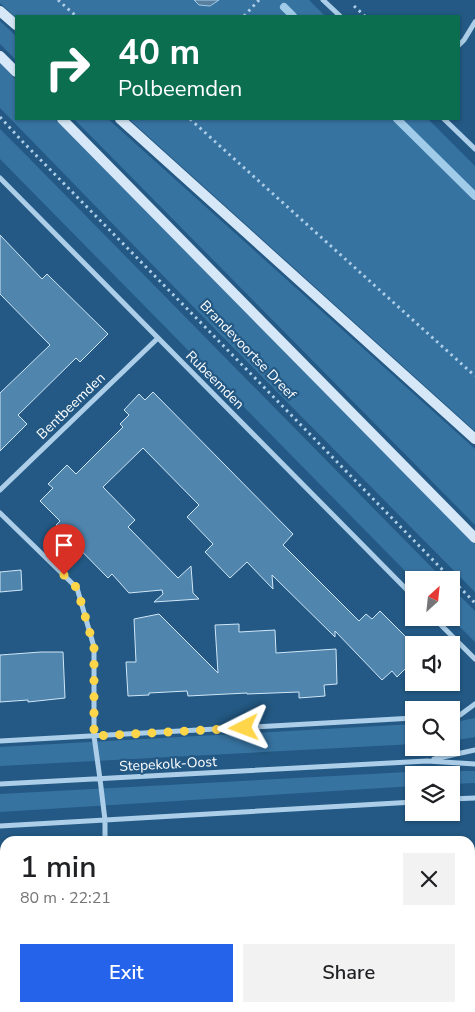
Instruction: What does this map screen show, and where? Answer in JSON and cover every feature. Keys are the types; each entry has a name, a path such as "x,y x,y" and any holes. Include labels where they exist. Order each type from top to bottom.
{"main road":[{"path":"0,11 15,24"},
{"path":"0,56 15,71"},
{"path":"63,120 475,538"},
{"path":"121,120 475,439"}],"street":[{"path":"323,0 339,15"},
{"path":"460,44 475,22"},
{"path":"445,120 475,149"},
{"name":"Rubeemden","path":"0,178 405,588"},
{"name":"Bentbeemden","path":"0,490 158,338"},
{"path":"0,513 77,588 94,647 94,736 105,820 105,836"},
{"path":"442,626 475,659"},
{"path":"460,715 475,704"},
{"path":"0,741 405,719"},
{"name":"Stepekolk-Oost","path":"427,761 475,750"},
{"name":"Stepekolk-Oost","path":"0,784 427,761 475,764"},
{"path":"460,799 475,798"},
{"path":"0,826 405,803"}],"path":[{"path":"58,0 75,15"},
{"path":"245,15 259,0"},
{"path":"348,0 364,15"},
{"name":"Brandevoortse Dreef","path":"0,117 475,603"},
{"path":"191,120 475,376"}],"shaded area":[{"path":"0,0 194,0 199,5 210,6 219,0 309,0 324,15 15,15 15,17 0,3"},
{"path":"194,0 219,0 210,6 199,5"},
{"path":"0,21 15,35 15,59 0,44"},
{"path":"0,63 15,79 15,120 56,120 475,544 475,592 460,577 460,571 454,571 0,108"},
{"path":"75,120 109,120 475,449 475,525"},
{"path":"130,120 429,120 475,166 475,431"},
{"path":"0,129 435,571 405,571 0,159"},
{"path":"460,596 475,611 475,642 459,626"},
{"path":"475,718 475,737 460,740 460,721"},
{"path":"405,724 405,744 0,766 0,747"},
{"path":"460,771 475,771 475,783 460,784"},
{"path":"405,772 405,787 0,812 0,794"}],"building":[{"path":"0,235 42,279 47,274 108,334 80,362 76,358 18,415 27,424 0,451 0,393 50,345 0,294"},
{"path":"153,392 293,534 283,545 359,621 366,614 372,619 380,611 405,636 405,669 397,677 392,671 382,680 335,631 335,637 272,575 273,589 247,562 230,578 205,552 213,544 187,517 199,505 143,448 103,487 135,520 128,527 178,578 191,566 193,593 199,599 154,602 163,594 162,590 129,593 112,574 108,578 56,525 60,521 40,501 53,488 48,484 67,465 76,474 123,427 120,424 129,415 124,410 139,394 145,400"},
{"path":"21,570 22,590 0,592 0,572"},
{"path":"159,614 218,673 215,625 239,624 239,632 275,630 276,653 336,649 337,684 324,685 325,696 299,698 299,692 188,696 187,691 128,696 126,662 136,662 134,619"},
{"path":"63,652 65,698 28,702 28,700 0,702 0,655"}],"waterway":[{"path":"284,7 292,15"},
{"path":"398,120 475,196"}],"route":[{"path":"64,575 77,588 94,647 94,736 244,728"}]}
